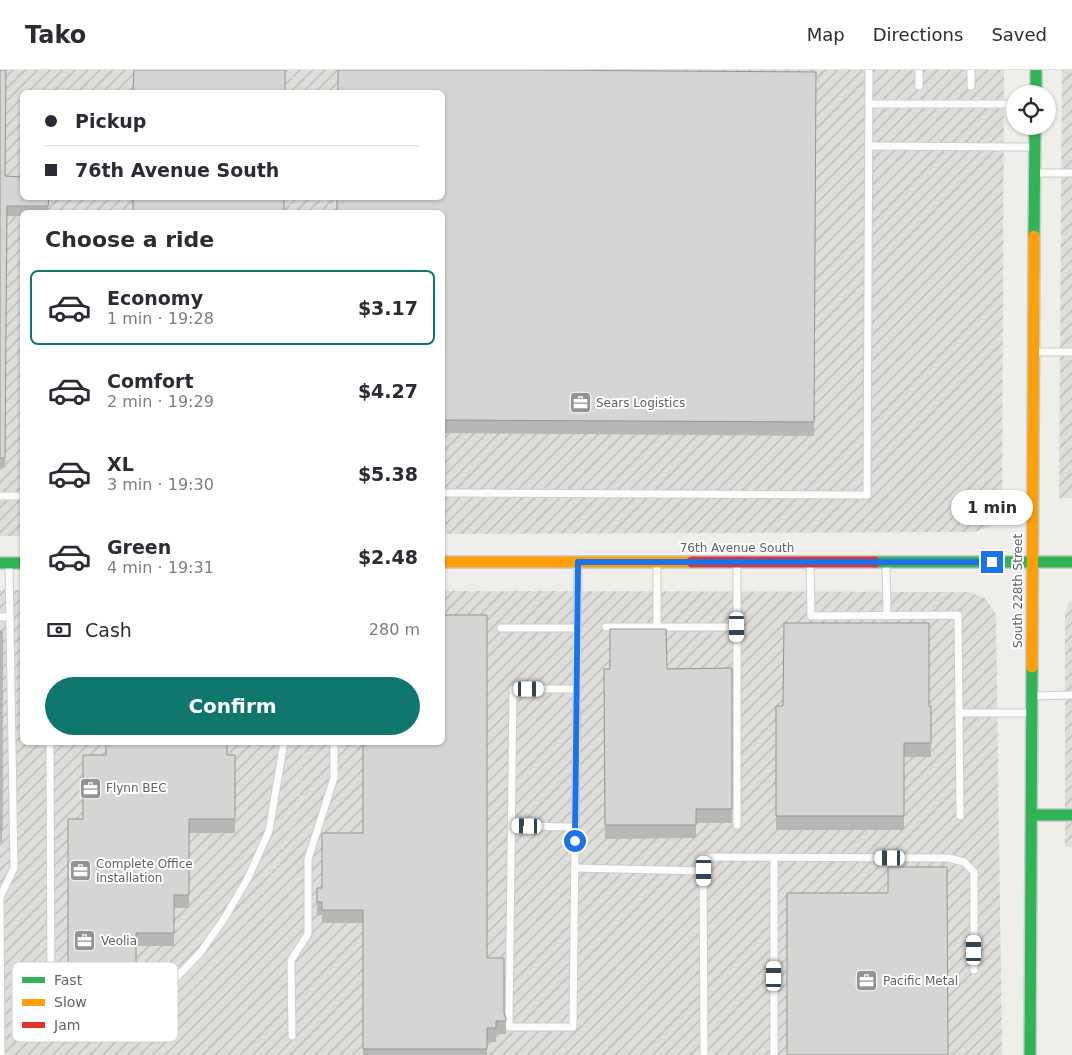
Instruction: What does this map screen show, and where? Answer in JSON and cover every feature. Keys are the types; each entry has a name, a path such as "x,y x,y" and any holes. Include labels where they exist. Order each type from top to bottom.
{"main road":[{"path":"1036,70 1036,85"},
{"name":"South 228th Street","path":"1030,1055 1035,135"},
{"name":"76th Avenue South","path":"445,562 1072,562"},
{"path":"4,563 20,563"},
{"path":"1032,815 1072,815"}],"lane":[{"path":"445,493 867,495 869,70"},
{"path":"919,70 919,86"},
{"path":"971,70 971,86"},
{"path":"868,104 1006,104"},
{"path":"868,146 1035,147"},
{"path":"1035,173 1072,173"},
{"path":"1034,352 1072,352"},
{"path":"0,496 20,496"},
{"path":"577,689 512,689 509,1027 573,1027 577,689 578,562"},
{"path":"657,562 657,627"},
{"path":"737,562 737,825"},
{"path":"810,562 811,616 958,615 960,816"},
{"path":"886,562 887,616"},
{"path":"1,1055 0,895 14,868 10,617 4,563"},
{"path":"0,617 10,617"},
{"path":"606,627 737,627"},
{"path":"502,628 577,628"},
{"path":"1032,696 1072,695"},
{"path":"959,713 1032,713"},
{"path":"50,745 51,962"},
{"path":"178,976 200,953 224,919 248,878 269,831 283,745"},
{"path":"292,1036 291,960 308,934 308,859 334,778 334,745"},
{"path":"511,826 575,827"},
{"path":"704,1055 703,857 949,858 964,862 974,872 974,970"},
{"path":"774,857 774,1055"},
{"path":"575,868 704,871"}],"shaded area":[{"path":"0,70 1004,70 1002,511 990,527 974,532 445,534 445,210 20,210 20,536 0,536"},
{"path":"1062,70 1072,70 1072,498 1059,498"},
{"path":"0,590 20,590 20,745 445,745 445,591 968,592 985,598 996,614 1002,1055 0,1055"},
{"path":"1072,600 1072,846 1065,847 1065,616 1068,603"}],"building":[{"path":"0,70 6,70 5,176 20,177 20,200 49,200 48,206 7,206 5,458 0,458"},
{"path":"134,70 285,70 285,90 133,90"},
{"path":"338,70 816,72 814,422 445,420 445,210 337,210 337,200 445,200 445,90 338,90"},
{"path":"133,200 284,200 284,210 133,210"},
{"path":"445,615 487,615 487,958 504,958 504,1014 506,1021 496,1021 496,1028 487,1028 487,1049 363,1049 363,910 322,910 322,902 317,902 317,888 322,888 322,833 363,833 363,745 445,745"},
{"path":"784,623 929,623 931,743 904,743 904,816 776,816 776,706 783,706"},
{"path":"610,629 666,629 667,669 732,668 732,809 696,809 696,825 605,825 604,669 610,669"},
{"path":"0,632 2,632 2,829 0,829"},
{"path":"106,745 227,745 227,755 235,755 235,819 189,819 189,895 174,895 174,933 136,933 136,962 68,962 68,819 83,819 83,755 106,755"},
{"name":"Pacific Metal","path":"888,867 947,867 948,1055 787,1055 787,893 888,893"}],"railway":[{"path":"293,70 293,90"},
{"path":"308,70 308,90"},
{"path":"320,73 320,90"},
{"path":"331,85 331,90"},
{"path":"292,200 292,210"},
{"path":"308,200 308,210"},
{"path":"319,200 319,210"},
{"path":"330,200 330,210"},
{"path":"178,998 194,986 237,941 266,889 294,824 305,762 305,745"},
{"path":"78,1055 108,1042"}],"traffic: fast":[{"path":"1036,70 1036,85"},
{"path":"1034,236 1035,135"},
{"path":"875,562 1072,562"},
{"path":"0,563 20,563"},
{"path":"1030,1055 1032,667"},
{"path":"1032,815 1072,815"}],"traffic: slow":[{"path":"1032,667 1034,236"},
{"path":"445,562 692,562"}],"traffic: jam":[{"path":"692,562 875,562"}],"place":[{"name":"Sears Logistics","path":"580,403"},
{"name":"Flynn BEC","path":"90,788"},
{"name":"Complete Office Installation","path":"80,871"},
{"name":"Veolia","path":"85,941"},
{"name":"Pacific Metal","path":"867,981"}],"route":[{"path":"575,841 578,562 992,562"}]}
